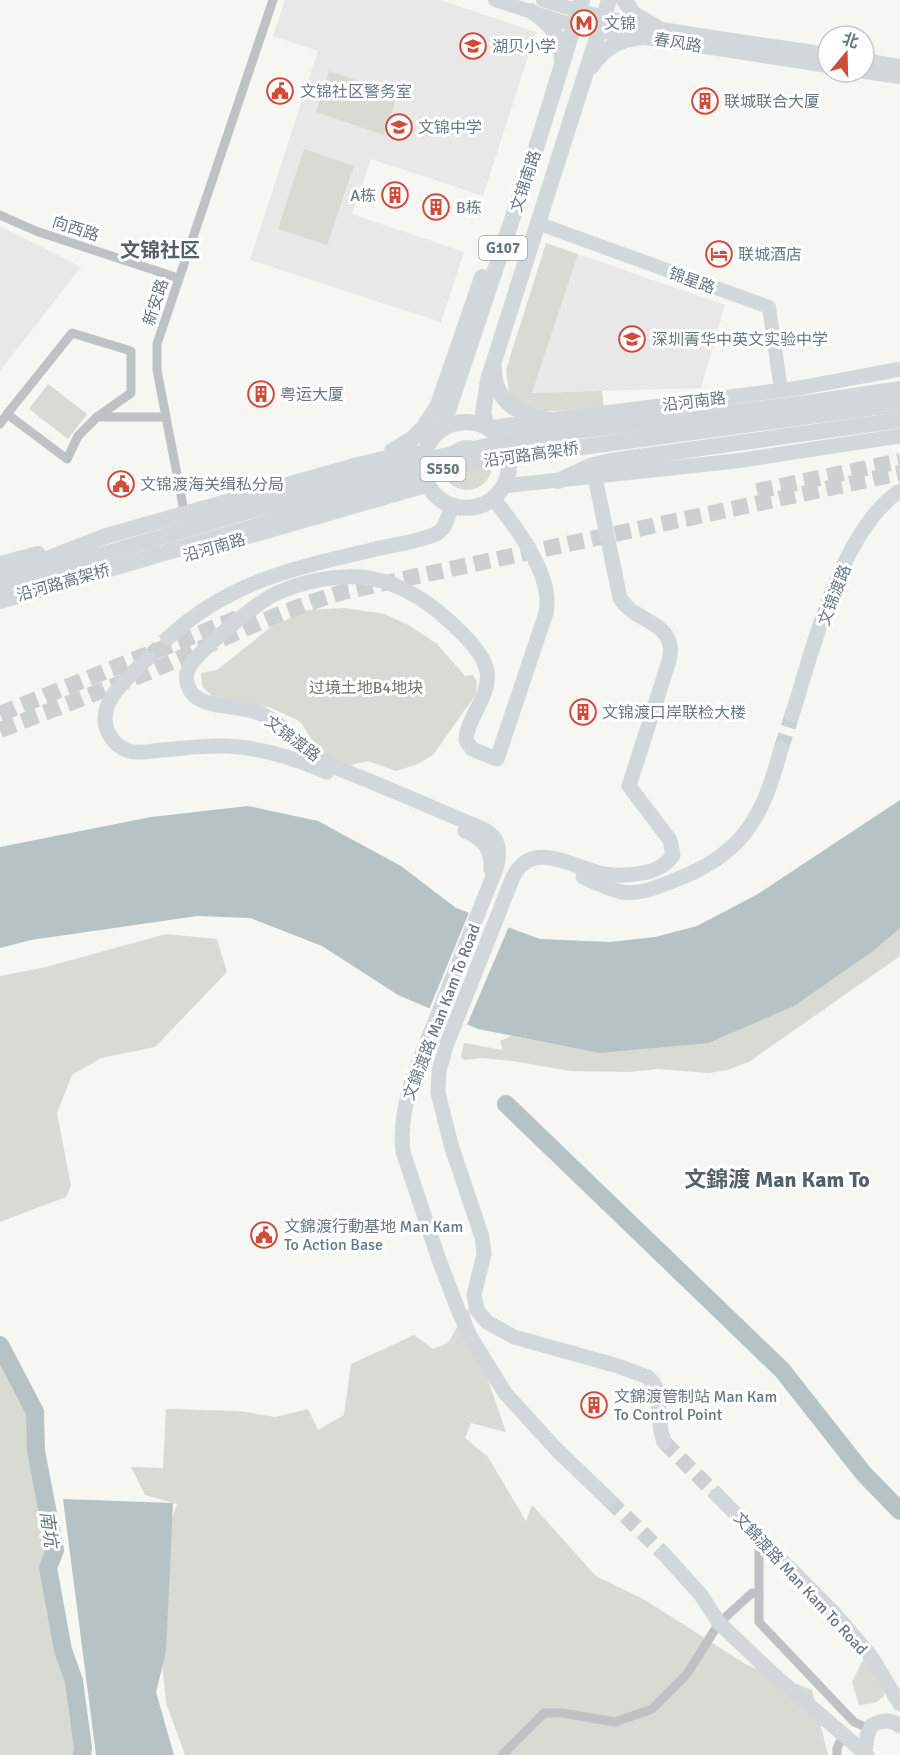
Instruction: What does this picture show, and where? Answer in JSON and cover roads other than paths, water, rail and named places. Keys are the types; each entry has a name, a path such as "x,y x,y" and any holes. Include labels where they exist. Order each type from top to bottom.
{"highway":[{"name":"文锦南路","path":"488,428 483,408 494,358 609,0"},
{"path":"583,81 600,55 611,46 650,32 624,0"},
{"path":"537,6 555,32 562,55 562,66"},
{"name":"文锦南路","path":"442,429 473,342 579,12"},
{"path":"358,465 402,446 423,428 432,416 444,390 527,146 554,91"},
{"path":"494,358 497,388 503,399 524,415 550,420"},
{"name":"沿河路高架桥","path":"0,585 404,465 527,436 796,404 900,389"},
{"name":"沿河路高架桥","path":"0,601 253,528 365,489 424,472 479,461 900,404"},
{"path":"558,480 590,466 610,461 900,420"},
{"path":"425,452 423,469 428,485 439,498 453,505 470,507 486,503 498,492 509,470 502,441 488,428 479,424 460,422 442,429"},
{"name":"G107","path":"425,452 431,439 442,429"},
{"path":"0,564 358,465 412,452 527,436"},
{"path":"0,576 106,536"}],"main road":[{"name":"沿河南路","path":"488,428 781,390 900,369"},
{"path":"498,492 558,480 786,454 900,436"},
{"name":"沿河南路","path":"0,576 425,452"},
{"path":"505,899 516,870 532,858 548,857 597,872 625,876 646,873 659,868 673,855 670,840 629,786 669,661 670,644 659,627 633,613 620,598 595,477"},
{"name":"沿河南路","path":"0,609 428,485"},
{"name":"文锦渡路","path":"792,715 838,578 867,521 878,508 900,490"},
{"name":"文锦渡路","path":"486,892 500,852 498,842 489,832 324,762 271,719 260,713 199,700 190,689 187,675 195,659 250,610 275,594 328,579 347,577 377,580 409,592 432,607 458,630 482,659 487,683 466,732 466,740 472,749 497,759 546,613 548,596 543,579 498,492"},
{"path":"168,638 208,606 258,581 292,569 438,533 444,526 453,505"},
{"name":"文锦渡路","path":"147,658 117,690 108,704 106,728 114,742 121,747 139,752 194,747 238,747 268,752 316,767 479,837 491,855 491,871 486,892"},
{"path":"505,899 521,875 532,867 540,865 563,868 612,889 629,893 644,891 676,880 711,862 733,848 747,832 769,791 781,749"},
{"name":"文錦渡路 Man Kam To Road","path":"486,892 405,1106 401,1137 409,1172 459,1312 470,1336 505,1393 558,1451 609,1500"},
{"name":"文錦渡路 Man Kam To Road","path":"505,899 446,1046 439,1071 438,1093 452,1148 482,1237 484,1254 474,1295 477,1310 487,1322 514,1337 618,1366 648,1377 657,1390 664,1442"},
{"name":"文錦渡路 Man Kam To Road","path":"717,1495 835,1614 870,1655 900,1704"},
{"path":"664,1554 702,1595 719,1623 774,1675 866,1753"},
{"path":"866,1753 867,1736 872,1725 882,1720 894,1721 900,1725"}],"street":[{"name":"新安路","path":"193,553 157,370 157,344 273,0"},
{"name":"春风路","path":"495,0 579,12 602,24 816,64"},
{"name":"春风路","path":"650,32 816,53"},
{"path":"876,62 900,66"},
{"path":"876,74 900,77"},
{"name":"向西路","path":"0,215 36,231 178,278"},
{"name":"锦星路","path":"537,223 769,307 781,390"},
{"path":"0,424 72,333 131,351 131,393 97,417 78,436 67,459 8,414"},
{"path":"97,417 166,417"},
{"path":"759,1547 759,1622 854,1722 870,1729"},
{"path":"502,1755 544,1713 562,1713 615,1722 652,1709 687,1674 719,1623 752,1593 759,1593"},
{"path":"837,1755 837,1748 842,1738 849,1738"}],"waterway":[{"path":"506,1104 782,1370 864,1474 900,1511"},
{"name":"南坑","path":"0,1345 35,1412 36,1451 55,1550 48,1568 63,1650 74,1681 82,1755"}],"tunnel":[{"path":"757,491 900,461"},
{"path":"0,730 149,672 269,619 343,592 900,473"},
{"path":"0,714 240,617"},
{"path":"148,658 168,638"},
{"path":"781,749 792,715"},
{"path":"664,1442 717,1495"},
{"path":"609,1500 664,1554"}],"place":[{"name":"文锦","path":"584,23"},
{"name":"湖贝小学","path":"473,46"},
{"name":"文锦社区警务室","path":"280,91"},
{"name":"联城联合大厦","path":"705,101"},
{"name":"文锦中学","path":"399,127"},
{"name":"A栋","path":"395,195"},
{"name":"B栋","path":"436,207"},
{"name":"联城酒店","path":"719,254"},
{"name":"深圳菁华中英文实验中学","path":"632,339"},
{"name":"粤运大厦","path":"261,394"},
{"name":"文锦渡海关缉私分局","path":"121,484"},
{"name":"文锦渡口岸联检大楼","path":"583,712"},
{"name":"文錦渡行動基地 Man Kam To Action Base","path":"264,1235"},
{"name":"文錦渡管制站 Man Kam To Control Point","path":"594,1405"}],"district":[{"name":"文锦社区","path":"160,250"},
{"name":"文錦渡 Man Kam To","path":"777,1179"}],"park label":[{"name":"过境土地B4地块","path":"366,687"}]}
